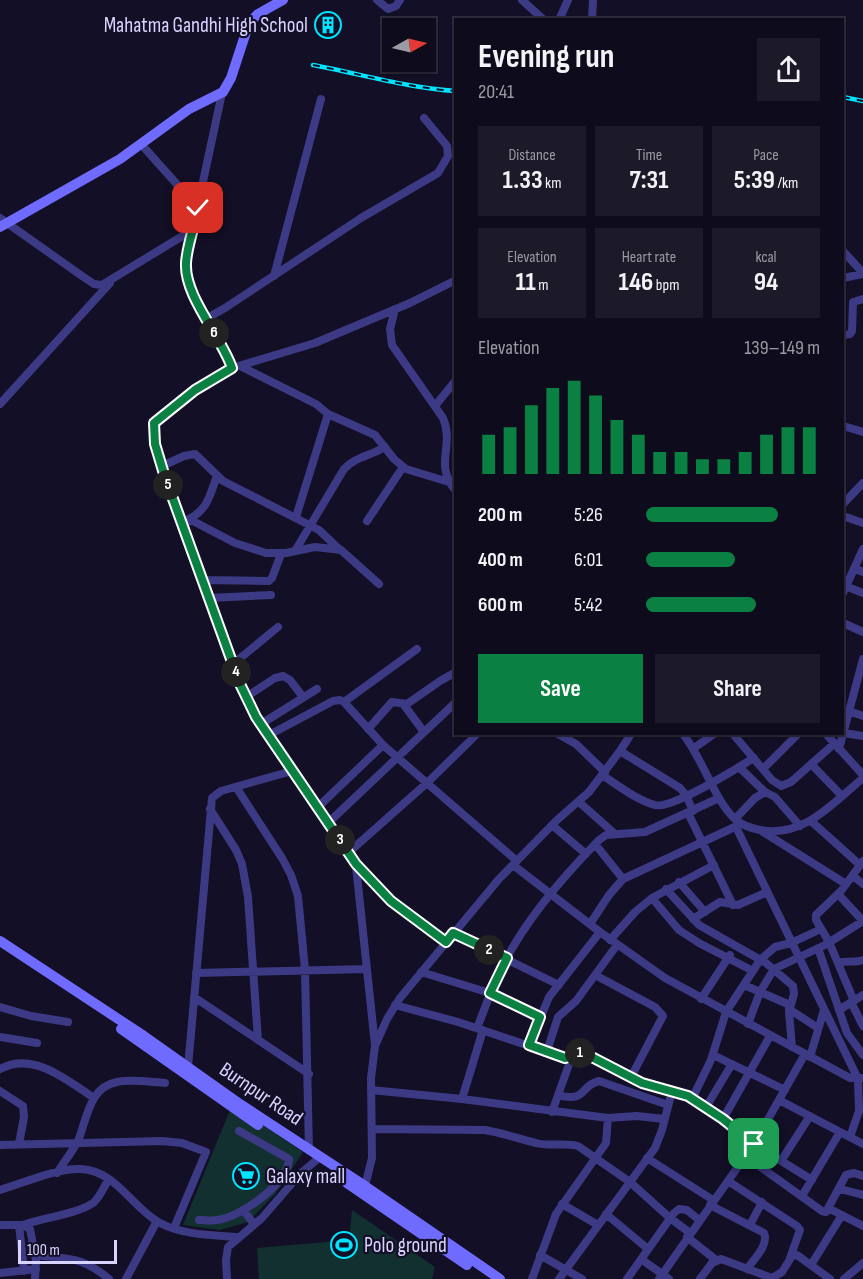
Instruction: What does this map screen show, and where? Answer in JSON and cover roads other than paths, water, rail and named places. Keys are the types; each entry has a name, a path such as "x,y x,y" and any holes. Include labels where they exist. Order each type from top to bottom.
{"street":[{"path":"258,0 258,14"},
{"path":"283,0 258,14 249,23 234,70 222,93 186,261 192,292 236,367 316,404 328,414 375,435 403,467 449,482"},
{"path":"377,0 388,9 396,6 400,0"},
{"path":"522,0 542,18"},
{"path":"560,18 568,0"},
{"path":"592,18 593,0"},
{"path":"194,229 102,285 94,284 2,222 120,159 189,109 222,93"},
{"path":"274,276 321,99"},
{"path":"207,318 362,218 438,173 448,156 447,146 424,118"},
{"path":"141,144 198,208"},
{"path":"844,252 863,274 844,278"},
{"path":"0,404 114,279"},
{"path":"446,942 391,901 356,864 261,724 233,664 184,521 162,466 155,444 154,423 195,390 236,367 315,343 454,281"},
{"path":"844,335 850,334 852,331 853,302 863,299"},
{"path":"395,309 390,329 392,345 446,425 447,445 444,465 449,482 454,488"},
{"path":"435,406 454,382"},
{"path":"296,517 328,414"},
{"path":"844,426 863,432"},
{"path":"295,551 350,463 354,459 386,447"},
{"path":"162,466 184,456 195,454 217,476 326,534 379,584"},
{"path":"367,521 403,467"},
{"path":"184,521 197,515 206,506 217,476"},
{"path":"844,503 863,483"},
{"path":"844,516 863,523"},
{"path":"184,521 198,523 246,547 266,553 281,554 324,547 341,550"},
{"path":"863,549 844,588 863,593"},
{"path":"203,580 269,581 281,554"},
{"path":"854,568 863,572"},
{"path":"209,598 271,595"},
{"path":"844,625 862,631"},
{"path":"233,664 278,627"},
{"path":"344,702 417,649"},
{"path":"863,659 844,733 863,735"},
{"path":"404,705 454,673"},
{"path":"246,696 275,678 283,676 290,680 303,697"},
{"path":"261,724 317,689"},
{"path":"844,693 853,696"},
{"path":"269,735 333,701 344,702 383,745 428,782 550,894 600,932 665,978 701,999 850,1078 861,1079"},
{"path":"368,729 392,702 396,701 404,705 424,732"},
{"path":"328,823 454,704"},
{"path":"849,711 863,716"},
{"path":"348,853 428,782 476,735"},
{"path":"560,735 576,744 604,773 655,806 670,804 754,758"},
{"path":"375,1046 395,1005 453,933 515,863 552,825 579,802 604,773 630,735"},
{"path":"684,735 694,748 719,798 737,824 798,958 861,1079 859,1111 850,1137"},
{"path":"694,748 713,735"},
{"path":"734,735 776,784 781,786 786,785 837,746 843,735"},
{"path":"763,769 797,735"},
{"path":"737,824 777,832 800,826 811,821 863,777 827,735"},
{"path":"317,808 383,745"},
{"path":"620,751 665,777 686,795 703,843 733,905"},
{"path":"811,764 842,796"},
{"path":"739,767 765,792 775,797 800,826"},
{"path":"188,1067 212,798 217,793 292,771"},
{"path":"227,1279 228,1247 254,1224 314,1156 305,970 297,896 291,875 236,787"},
{"path":"590,924 609,895 623,879 703,843 737,824 754,798 765,792"},
{"path":"462,1099 490,993 507,958 550,894 606,835 645,832 719,798"},
{"path":"579,802 615,834"},
{"path":"210,809 236,850 242,864 248,897 258,1040"},
{"path":"811,821 861,863 838,894 816,915 816,920 830,942 863,1026"},
{"path":"552,825 586,854"},
{"path":"759,830 846,884"},
{"path":"596,844 623,879"},
{"path":"356,864 375,1046 371,1090 372,1158 365,1186"},
{"path":"547,1051 558,1017 576,1001 596,975 614,942 635,912 666,889 714,865"},
{"path":"853,876 863,884"},
{"path":"679,882 705,912"},
{"path":"666,889 693,919 708,931 774,969 793,986 794,994 790,1007 792,1047"},
{"path":"693,919 720,902 724,901 733,905 743,903 767,892"},
{"path":"748,1024 760,992 774,969 830,942 863,921 838,894"},
{"path":"652,898 679,930 753,971"},
{"path":"692,1098 713,1055 726,1012 760,960 775,947 821,929"},
{"path":"529,1045 549,997 600,932"},
{"path":"453,933 559,985"},
{"name":"Burnpur Road","path":"0,941 188,1067 314,1156 365,1186 464,1259 500,1279"},
{"path":"701,999 735,947"},
{"path":"818,948 847,1033 863,1055"},
{"path":"0,949 119,1028 228,1105 314,1156 464,1259 488,1279"},
{"path":"838,963 863,960"},
{"path":"196,973 367,969"},
{"path":"421,972 490,993 540,1017"},
{"path":"596,975 655,1007 663,1016 631,1077"},
{"path":"744,985 790,1007 819,1028"},
{"path":"839,1010 863,995"},
{"path":"194,997 309,1074"},
{"path":"395,1005 480,1029 565,1058 584,1053 650,1086 692,1098 754,1144 812,1180"},
{"path":"0,1007 32,1016 68,1022"},
{"path":"641,1259 663,1277 688,1235 754,1144 785,1090 808,1056 824,1010"},
{"path":"723,1119 770,1036"},
{"path":"0,1037 37,1043"},
{"path":"713,1055 785,1090"},
{"path":"552,1112 572,1056"},
{"path":"0,1069 15,1063 46,1068 58,1073 94,1098"},
{"path":"706,1107 732,1064"},
{"path":"57,1173 77,1143 94,1098 109,1084 119,1081 165,1083"},
{"path":"558,1095 569,1098 578,1096 595,1081 599,1081 668,1105"},
{"path":"371,1090 609,1118 637,1116 664,1119"},
{"path":"559,1279 647,1158 658,1139 672,1091"},
{"path":"0,1092 23,1106 24,1117 19,1144"},
{"path":"779,1100 863,1144"},
{"path":"781,1161 810,1116"},
{"path":"532,1279 551,1226 562,1204 606,1143 609,1118"},
{"path":"373,1129 485,1130 537,1144 578,1146 630,1182 716,1260 766,1277 777,1276 790,1258 800,1230 728,1181"},
{"path":"199,1220 217,1221 243,1210 252,1205 285,1173 289,1159 239,1131"},
{"path":"802,1196 840,1132"},
{"path":"0,1145 162,1141 182,1143 206,1152 174,1228"},
{"path":"745,1156 826,1212 830,1209 849,1173 863,1176"},
{"path":"647,1158 712,1202 764,1233 765,1244 747,1269"},
{"path":"0,1190 57,1173 79,1169 89,1170 109,1179 157,1221 196,1233 237,1237"},
{"path":"0,1225 21,1225 54,1217 91,1204 109,1179"},
{"path":"840,1189 863,1195"},
{"path":"750,1225 762,1203"},
{"path":"562,1204 598,1225"},
{"path":"627,1279 670,1218 679,1209 687,1210 699,1220"},
{"path":"830,1209 863,1226"},
{"path":"243,1210 254,1224"},
{"path":"606,1214 648,1249"},
{"path":"812,1265 842,1215"},
{"path":"126,1279 157,1221"},
{"path":"21,1225 30,1229 35,1255 35,1279"},
{"path":"21,1225 24,1271"},
{"path":"35,1255 82,1261 96,1268 109,1279"},
{"path":"790,1258 797,1255 830,1279"},
{"path":"540,1256 582,1279"},
{"path":"700,1279 716,1260"},
{"path":"844,1279 863,1263"},
{"path":"0,1273 36,1269"}],"railway":[{"path":"313,65 402,84 454,91"},
{"path":"844,97 863,101"}],"place":[{"name":"Mahatma Gandhi High School","path":"328,25"},
{"name":"Galaxy mall","path":"246,1176"},
{"name":"Polo ground","path":"344,1245"}]}
